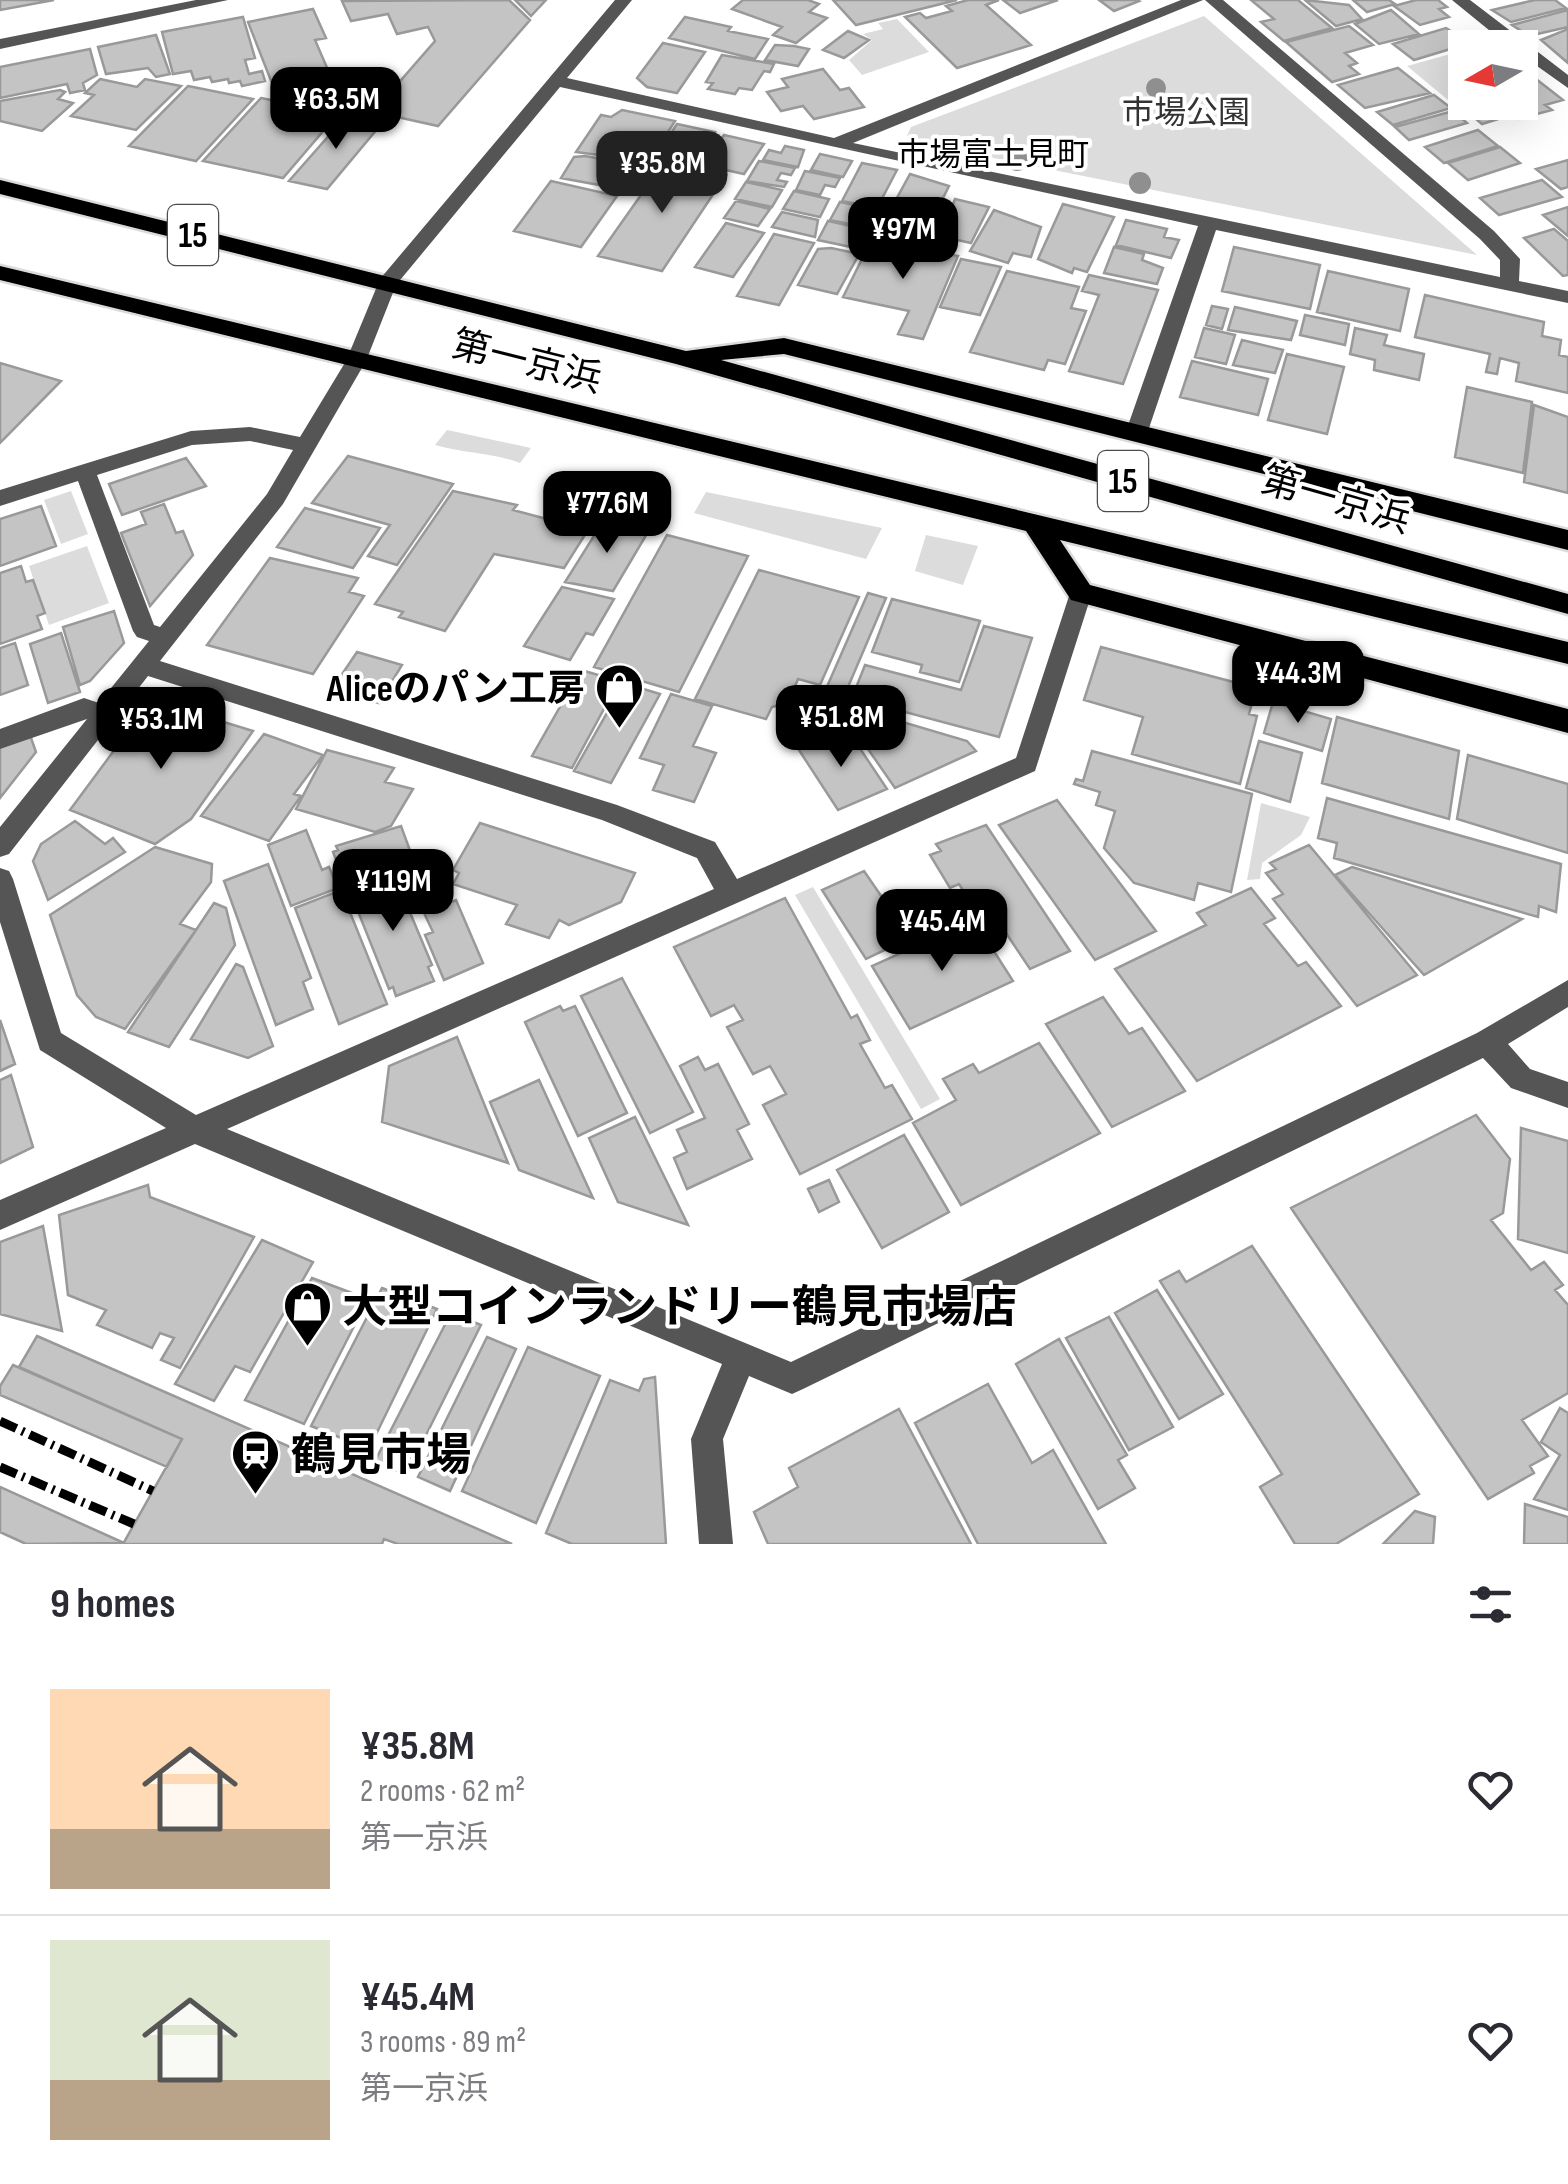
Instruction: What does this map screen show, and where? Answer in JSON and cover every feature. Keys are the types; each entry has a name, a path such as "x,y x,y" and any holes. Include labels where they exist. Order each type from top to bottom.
{"highway":[{"name":"第一京浜","path":"0,187 678,356 1568,604"},
{"name":"第一京浜","path":"0,273 1568,653"},
{"name":"第一京浜","path":"678,356 784,346 1568,540"},
{"path":"1036,525 1082,593 1568,722"}],"street":[{"path":"0,44 220,0"},
{"path":"0,846 275,499 356,361 386,283 624,0"},
{"path":"840,142 1196,0"},
{"path":"1212,0 1487,235 1510,260 1509,285"},
{"path":"1460,0 1568,82"},
{"path":"556,82 1568,297"},
{"path":"1136,434 1209,222"},
{"path":"0,498 191,438 250,434 306,446"},
{"path":"84,472 145,632 166,637"},
{"path":"0,1215 1026,764 1082,593"},
{"path":"143,665 624,818 706,850 730,892"},
{"path":"0,739 84,708 104,715"},
{"path":"0,879 50,1041 194,1129 792,1378 1488,1042 1568,992"},
{"path":"1488,1042 1521,1079 1568,1095"},
{"path":"716,1544 707,1440 740,1358"}],"green space":[{"name":"市場公園","path":"1204,16 1477,255 914,142 907,136 911,127"},
{"path":"897,19 929,52 862,75 849,60 872,40 863,34 883,29 878,23"},
{"path":"1448,55 1448,100 1407,66"},
{"path":"447,430 531,448 520,463 435,445"},
{"path":"71,491 88,534 61,544 44,500"},
{"path":"706,492 882,528 866,559 694,513"},
{"path":"926,535 978,546 963,585 915,571"},
{"path":"87,546 109,603 49,625 29,566"},
{"path":"1261,803 1310,817 1301,835 1262,863 1260,879 1247,880"},
{"path":"813,887 940,1099 921,1109 795,895"}],"building":[{"path":"0,0 54,0 0,10"},
{"path":"509,0 530,20 438,126 379,113 395,95 389,94 435,41 428,27 397,34 388,14 351,21 342,1"},
{"path":"515,0 546,0 531,16"},
{"path":"743,0 808,0 819,4 809,12 827,18 796,43 773,35 782,27 732,9"},
{"path":"833,0 957,0 856,25"},
{"path":"968,0 999,0 986,5 1031,45 957,68 905,17 920,13 926,18 952,11 946,6"},
{"path":"1003,0 1058,0 1020,13"},
{"path":"1099,0 1137,0 1139,1 1114,11"},
{"path":"1251,0 1298,0 1332,28 1284,41 1261,22 1274,19"},
{"path":"1305,0 1349,5 1362,19 1336,26"},
{"path":"1353,0 1389,0 1395,4 1367,12"},
{"path":"1438,0 1447,7 1439,9 1449,17 1420,25 1394,6"},
{"path":"1535,0 1555,0 1566,8 1511,22 1492,10"},
{"path":"313,9 326,38 315,40 338,93 305,100 301,91 277,96 248,22"},
{"path":"1391,10 1419,34 1379,44 1355,24"},
{"path":"1568,10 1568,27 1538,34 1538,30 1520,30 1512,25"},
{"path":"243,17 255,58 245,60 249,74 262,71 265,81 242,86 240,81 229,83 228,79 194,80 191,71 173,74 162,32"},
{"path":"685,17 768,39 755,59 669,38"},
{"path":"1349,26 1373,45 1345,53 1357,63 1349,66 1359,74 1332,82 1286,42"},
{"path":"1568,29 1568,63 1541,40"},
{"path":"1449,30 1448,50 1414,60 1393,44"},
{"path":"848,31 869,40 844,58 823,50"},
{"path":"156,35 170,74 156,77 148,68 106,74 98,47"},
{"path":"663,43 705,52 677,93 647,87 637,78"},
{"path":"775,45 809,49 798,66 765,60"},
{"path":"90,49 97,75 83,83 85,90 70,93 67,84 0,98 0,67"},
{"path":"722,55 774,64 770,72 764,71 752,90 739,88 735,94 708,89 713,83 706,82"},
{"path":"1398,68 1430,93 1365,108 1338,85"},
{"path":"823,69 840,90 849,88 864,107 814,119 803,106 781,111 767,92 788,87 782,79"},
{"path":"100,79 137,87 145,79 181,86 136,130 71,116 94,95 85,93"},
{"path":"1538,81 1563,100 1545,105 1552,110 1538,114"},
{"path":"188,86 253,99 196,161 129,146"},
{"path":"65,92 58,99 73,103 42,131 0,121 0,101"},
{"path":"1434,95 1448,106 1393,125 1377,112"},
{"path":"261,98 331,112 324,120 331,122 283,178 203,161"},
{"path":"622,110 675,121 657,149 631,144 622,158 576,152 601,115 611,117"},
{"path":"1448,112 1448,120 1467,123 1409,140 1395,127"},
{"path":"347,115 383,122 327,189 289,181"},
{"path":"677,124 715,132 697,159 659,151"},
{"path":"1478,130 1498,146 1444,163 1425,147"},
{"path":"724,135 764,144 744,174 703,165"},
{"path":"785,146 804,150 798,167 763,160 769,150 781,153"},
{"path":"1500,147 1520,163 1468,180 1448,163"},
{"path":"820,154 852,161 843,177 811,170"},
{"path":"574,157 631,164 616,188 561,178"},
{"path":"1568,160 1568,187 1561,189 1536,169"},
{"path":"665,161 726,175 662,271 598,256"},
{"path":"759,161 795,168 791,175 781,173 777,180 787,182 784,187 747,181"},
{"path":"862,163 897,170 877,208 842,201"},
{"path":"805,171 840,178 835,187 825,185 820,195 796,190"},
{"path":"910,174 949,186 934,216 892,207"},
{"path":"1542,180 1562,197 1499,215 1480,198"},
{"path":"551,181 617,196 581,247 514,231"},
{"path":"746,182 782,190 772,207 735,199"},
{"path":"794,191 829,199 820,217 783,209"},
{"path":"955,199 989,207 971,243 930,234 935,225 944,227"},
{"path":"736,201 770,209 758,226 724,218"},
{"path":"840,202 873,209 864,227 830,220"},
{"path":"1063,204 1114,217 1087,272 1074,268 1072,273 1038,259"},
{"path":"1568,207 1568,236 1543,215"},
{"path":"892,208 931,217 918,243 879,234"},
{"path":"994,210 1041,227 1031,257 1013,253 1008,263 970,251"},
{"path":"782,212 818,220 815,237 772,227"},
{"path":"1126,220 1167,229 1164,237 1179,240 1171,258 1116,245"},
{"path":"828,221 860,228 851,247 818,240"},
{"path":"726,223 764,233 733,277 695,267"},
{"path":"1554,229 1568,241 1568,275 1563,276 1524,238"},
{"path":"774,234 814,243 779,305 737,296"},
{"path":"871,241 958,256 923,339 898,334 909,311 843,297"},
{"path":"1114,247 1144,254 1142,260 1163,268 1157,284 1104,273"},
{"path":"1234,247 1320,265 1310,309 1222,291"},
{"path":"818,249 855,253 857,258 837,294 798,285"},
{"path":"961,259 1001,267 980,315 940,307"},
{"path":"1007,271 1079,287 1071,308 1086,311 1065,364 1048,360 1044,370 970,352"},
{"path":"1328,271 1409,289 1400,331 1317,312"},
{"path":"1089,275 1158,290 1123,384 1069,371 1099,295 1082,291"},
{"path":"1425,295 1544,322 1542,336 1561,340 1559,355 1568,357 1568,393 1516,381 1519,363 1500,358 1497,374 1486,372 1490,354 1415,337"},
{"path":"1212,306 1228,309 1222,329 1206,325"},
{"path":"1235,307 1297,321 1291,340 1228,330"},
{"path":"1305,315 1349,324 1345,345 1300,335"},
{"path":"1204,328 1235,335 1226,364 1195,357"},
{"path":"1355,328 1387,335 1384,345 1424,354 1419,380 1374,370 1375,360 1350,354"},
{"path":"1242,340 1283,350 1275,373 1233,365"},
{"path":"1287,354 1344,367 1327,434 1268,420"},
{"path":"1192,361 1268,379 1258,415 1180,397"},
{"path":"0,363 61,381 0,443"},
{"path":"1467,387 1532,402 1523,473 1455,457"},
{"path":"1534,405 1568,417 1568,493 1524,482"},
{"path":"348,456 453,484 397,565 368,556 390,525 312,503"},
{"path":"186,458 206,486 122,515 109,484"},
{"path":"453,491 517,505 513,510 588,530 564,568 494,554 445,631 399,617 403,612 375,604"},
{"path":"164,504 176,533 183,531 193,555 150,606 121,533 146,524 141,512"},
{"path":"41,506 56,546 0,566 0,519"},
{"path":"305,508 380,528 353,568 277,547"},
{"path":"604,520 648,532 613,591 565,582"},
{"path":"667,535 748,556 679,692 594,667"},
{"path":"270,558 358,578 349,592 364,596 313,674 207,645"},
{"path":"21,566 26,582 33,580 45,613 37,616 42,629 0,644 0,573"},
{"path":"759,570 859,597 820,685 798,679 788,703 772,707 766,719 695,699"},
{"path":"562,587 614,599 593,635 586,633 570,660 524,646"},
{"path":"868,593 886,598 845,694 826,689"},
{"path":"892,599 980,621 959,682 920,672 922,665 872,652"},
{"path":"114,611 124,643 90,681 80,685 63,627"},
{"path":"984,626 1032,638 999,737 852,698 865,665 961,690"},
{"path":"61,633 80,692 48,703 30,644"},
{"path":"15,643 28,685 0,695 0,648"},
{"path":"1101,647 1256,688 1249,714 1257,716 1240,784 1132,754 1143,717 1084,700"},
{"path":"357,652 402,665 379,703 332,689"},
{"path":"581,670 619,681 572,768 532,756"},
{"path":"624,683 660,694 611,783 574,771"},
{"path":"801,692 967,741 976,751 895,788 859,736 839,730 834,741 785,726"},
{"path":"671,694 712,706 693,746 716,753 694,802 653,790 664,765 640,758"},
{"path":"1273,702 1331,719 1322,751 1264,733"},
{"path":"162,703 253,731 191,819 155,844 70,810 141,714"},
{"path":"1337,717 1459,751 1449,819 1322,783"},
{"path":"264,734 323,755 294,794 301,796 269,841 201,816"},
{"path":"804,734 839,745 842,740 857,744 887,789 838,810 797,747"},
{"path":"30,735 36,752 0,798 0,747"},
{"path":"1259,741 1302,753 1290,802 1246,788"},
{"path":"327,750 394,768 385,782 413,789 391,826 375,832 296,809"},
{"path":"1092,751 1252,794 1231,892 1198,883 1194,900 1134,883 1104,848 1115,811 1096,805 1100,792 1074,784 1076,779 1083,781"},
{"path":"1468,755 1568,784 1568,853 1457,819"},
{"path":"1327,798 1561,864 1556,912 1539,906 1538,917 1334,858 1337,843 1318,838"},
{"path":"1057,800 1156,931 1095,960 999,825"},
{"path":"75,821 105,844 113,838 125,852 48,900 33,861 41,844"},
{"path":"480,823 635,873 621,902 569,925 559,920 549,938 506,924 517,905 453,884 459,873 453,870"},
{"path":"986,825 1070,951 1030,969 996,918 984,923 959,884 950,888 930,855 941,851 936,844"},
{"path":"401,826 412,856 344,881 333,852 338,850 336,846"},
{"path":"306,830 322,870 329,867 338,888 291,906 268,845"},
{"path":"1309,845 1417,975 1357,1006 1273,899 1283,894 1266,873 1276,869 1270,863"},
{"path":"155,847 212,864 211,882 180,924 196,930 125,1029 96,1017 77,995 50,915"},
{"path":"268,864 311,978 303,982 313,1009 276,1025 224,881"},
{"path":"1352,867 1522,919 1424,975 1335,875"},
{"path":"864,871 910,938 866,959 822,890"},
{"path":"393,872 432,965 428,967 434,981 396,996 393,987 389,989 349,889"},
{"path":"1251,888 1275,918 1264,924 1298,966 1306,962 1341,1006 1197,1081 1115,969 1206,925 1197,913"},
{"path":"341,890 387,1004 339,1024 295,908"},
{"path":"785,898 851,1018 857,1015 870,1040 860,1044 885,1088 892,1085 912,1119 800,1174 763,1105 786,1094 770,1066 753,1074 727,1027 743,1020 734,1005 711,1016 674,947"},
{"path":"456,900 483,963 444,980 425,935 433,932 424,913"},
{"path":"214,903 226,908 235,945 169,1047 128,1032"},
{"path":"974,920 1013,981 910,1029 872,966"},
{"path":"236,964 243,967 273,1046 248,1058 191,1039"},
{"path":"622,978 693,1112 650,1133 581,996"},
{"path":"1103,997 1129,1034 1142,1028 1185,1091 1112,1127 1046,1024"},
{"path":"560,1006 563,1011 575,1006 627,1113 578,1136 525,1022"},
{"path":"0,1020 15,1064 0,1071"},
{"path":"457,1037 508,1163 382,1122 389,1066"},
{"path":"1039,1043 1100,1133 961,1205 913,1123 956,1100 943,1079 973,1064 979,1073"},
{"path":"698,1057 705,1070 718,1064 749,1124 737,1130 752,1159 687,1189 674,1158 687,1152 677,1130 705,1118 680,1066"},
{"path":"11,1075 33,1147 0,1163 0,1080"},
{"path":"539,1080 593,1198 519,1170 490,1102"},
{"path":"1476,1115 1510,1159 1503,1213 1491,1220 1531,1270 1544,1262 1563,1285 1555,1290 1568,1305 1568,1393 1522,1420 1548,1456 1530,1466 1534,1473 1488,1499 1291,1208"},
{"path":"635,1117 688,1225 618,1202 589,1138"},
{"path":"1521,1128 1568,1141 1568,1253 1518,1239"},
{"path":"904,1135 949,1212 882,1248 837,1170"},
{"path":"829,1180 839,1202 819,1212 808,1189"},
{"path":"148,1185 150,1197 254,1237 180,1368 161,1360 174,1338 160,1333 152,1348 97,1325 106,1310 68,1295 59,1215"},
{"path":"43,1226 62,1331 0,1314 0,1242"},
{"path":"262,1240 313,1262 250,1372 235,1366 214,1401 175,1384"},
{"path":"1252,1246 1419,1494 1336,1544 1295,1544 1260,1487 1282,1474 1160,1281 1179,1271 1186,1282"},
{"path":"312,1278 368,1299 304,1424 245,1400"},
{"path":"382,1288 437,1309 369,1449 311,1426"},
{"path":"1157,1290 1223,1394 1179,1419 1115,1313"},
{"path":"451,1313 481,1325 406,1475 375,1461"},
{"path":"1109,1317 1173,1427 1129,1450 1066,1338"},
{"path":"37,1336 512,1544 398,1544 384,1539 382,1544 123,1544 182,1439 19,1367"},
{"path":"487,1337 516,1349 450,1491 418,1477"},
{"path":"1059,1339 1127,1455 1118,1460 1135,1488 1098,1509 1016,1364"},
{"path":"528,1347 600,1376 536,1523 462,1491"},
{"path":"13,1365 182,1439 167,1467 0,1395 0,1386"},
{"path":"655,1377 666,1544 572,1544 546,1533 610,1380 639,1391 644,1379"},
{"path":"988,1384 1032,1463 1053,1450 1106,1544 978,1544 915,1423"},
{"path":"1560,1408 1568,1413 1568,1510 1534,1499 1560,1455 1541,1442"},
{"path":"899,1409 971,1544 768,1544 754,1512 798,1487 789,1468"},
{"path":"0,1487 124,1543 26,1544 0,1532"},
{"path":"1525,1504 1568,1517 1568,1544 1524,1544"},
{"path":"1415,1511 1435,1517 1433,1544 1383,1544"}],"railway":[{"path":"0,1421 153,1491"},
{"path":"0,1467 134,1524"}],"place":[{"name":"Aliceのパン工房","path":"620,730"},
{"name":"大型コインランドリー鶴見市場店","path":"307,1348"},
{"name":"鶴見市場","path":"256,1496"}],"district":[{"name":"市場富士見町","path":"993,154"}]}
